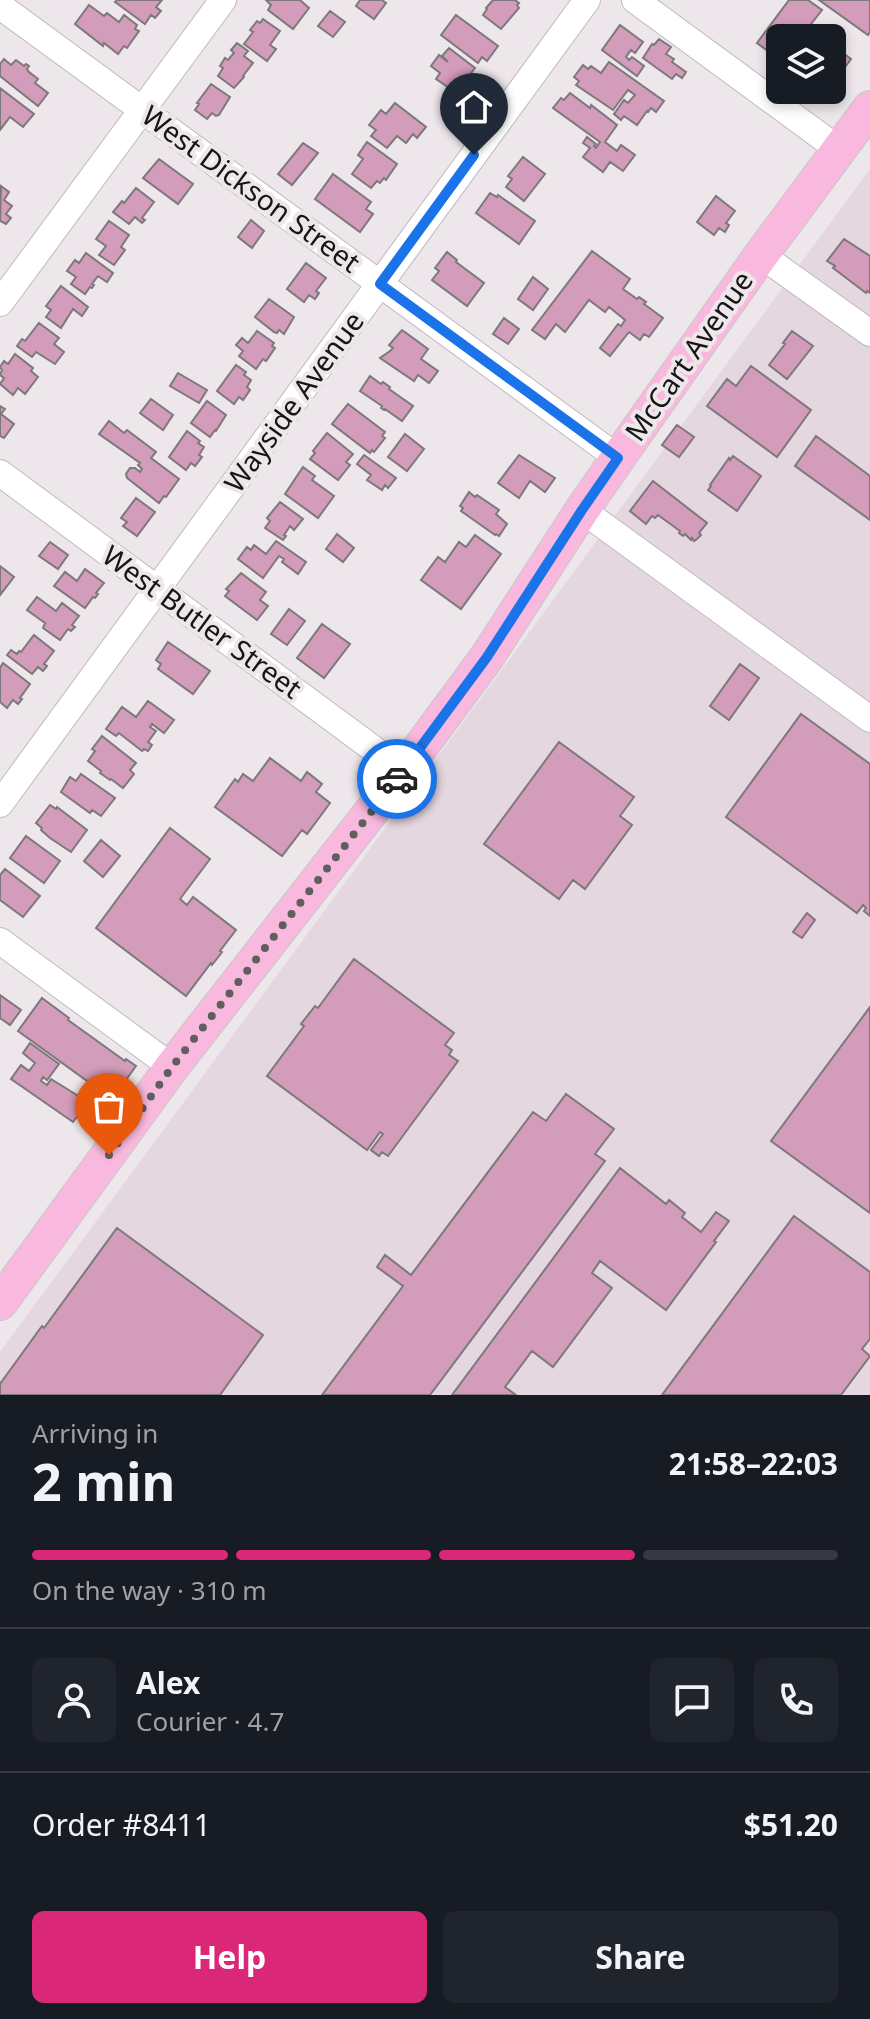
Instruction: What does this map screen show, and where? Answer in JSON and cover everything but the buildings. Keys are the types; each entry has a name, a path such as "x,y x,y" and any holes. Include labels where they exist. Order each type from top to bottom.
{"main road":[{"name":"McCart Avenue","path":"0,1303 172,1067 406,767 487,657 618,458 761,255 870,108"}],"street":[{"path":"0,303 223,0"},
{"name":"Wayside Avenue","path":"0,804 587,0"},
{"path":"635,0 838,149"},
{"name":"West Dickson Street","path":"0,6 618,458"},
{"path":"761,255 870,333"},
{"name":"West Butler Street","path":"0,473 383,756 406,767"},
{"path":"582,510 870,719"},
{"path":"0,941 172,1067"}],"shaded area":[{"path":"870,169 870,1395 0,1395 0,1352"}],"way so far":[{"path":"109,1155 172,1067 397,779"}],"route":[{"path":"397,779 487,657 618,458 380,284 474,155"}]}
